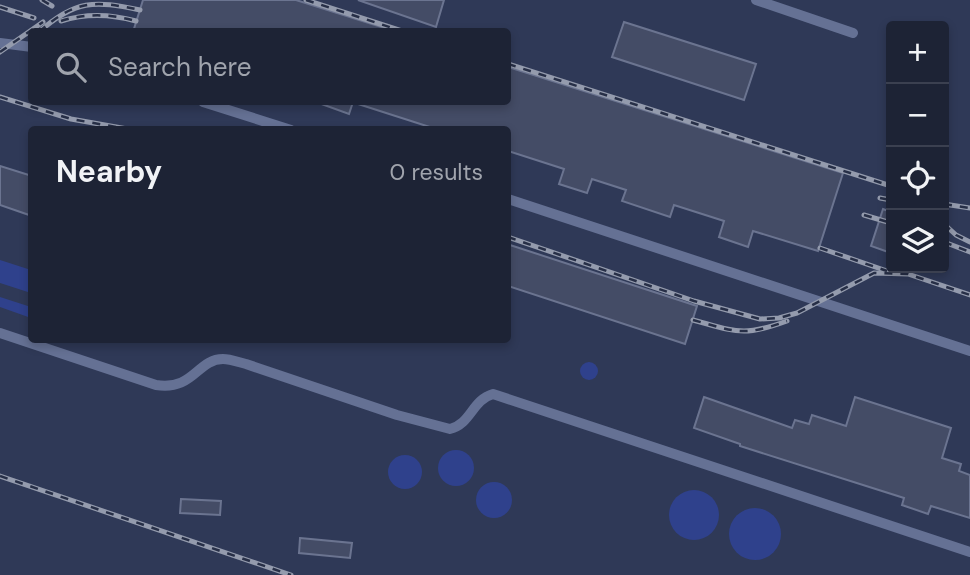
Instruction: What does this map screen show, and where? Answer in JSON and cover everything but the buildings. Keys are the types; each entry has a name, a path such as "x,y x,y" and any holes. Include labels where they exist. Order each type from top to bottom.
{"lane":[{"path":"756,0 853,33"},
{"path":"0,43 28,46"},
{"path":"212,105 278,126"},
{"path":"511,200 970,351"},
{"path":"0,332 28,342"},
{"path":"32,343 156,386 171,388 190,379 213,361 222,359 246,364 397,415 450,429 458,427 484,396 493,394 970,552"}],"shaded area":[{"path":"0,0 970,0 970,575 0,575"}],"water":[{"path":"0,260 28,269 28,292 0,283"},
{"path":"0,297 28,306 28,317 0,307"},
{"path":"585,362 593,362 598,371 596,378 585,380 580,375 580,367"},
{"path":"456,450 469,455 474,468 469,481 456,486 443,481 438,468 443,455"},
{"path":"405,455 417,460 422,472 417,484 405,489 393,484 388,472 393,460"},
{"path":"494,482 506,488 512,500 506,512 494,518 482,512 476,500 482,488"},
{"path":"694,490 711,498 719,515 711,532 694,540 677,532 669,515 677,498"},
{"path":"755,508 774,515 781,534 774,553 755,560 736,553 729,534 736,515"}],"railway":[{"path":"42,0 52,6"},
{"path":"306,0 393,28"},
{"path":"44,28 75,8 86,5 110,5 140,10"},
{"path":"0,7 34,18"},
{"path":"61,21 98,15 136,21"},
{"path":"34,28 43,22"},
{"path":"0,52 28,32"},
{"path":"511,65 886,184"},
{"path":"0,97 71,119 110,126"},
{"path":"880,198 886,199"},
{"path":"949,205 970,208"},
{"path":"864,215 886,222"},
{"path":"949,229 970,242"},
{"path":"511,238 694,301 760,319 797,313 874,273 908,274 970,295"},
{"path":"949,244 970,252"},
{"path":"820,248 886,271"},
{"path":"693,320 740,331 760,329 787,321"},
{"path":"0,476 291,575"}]}
